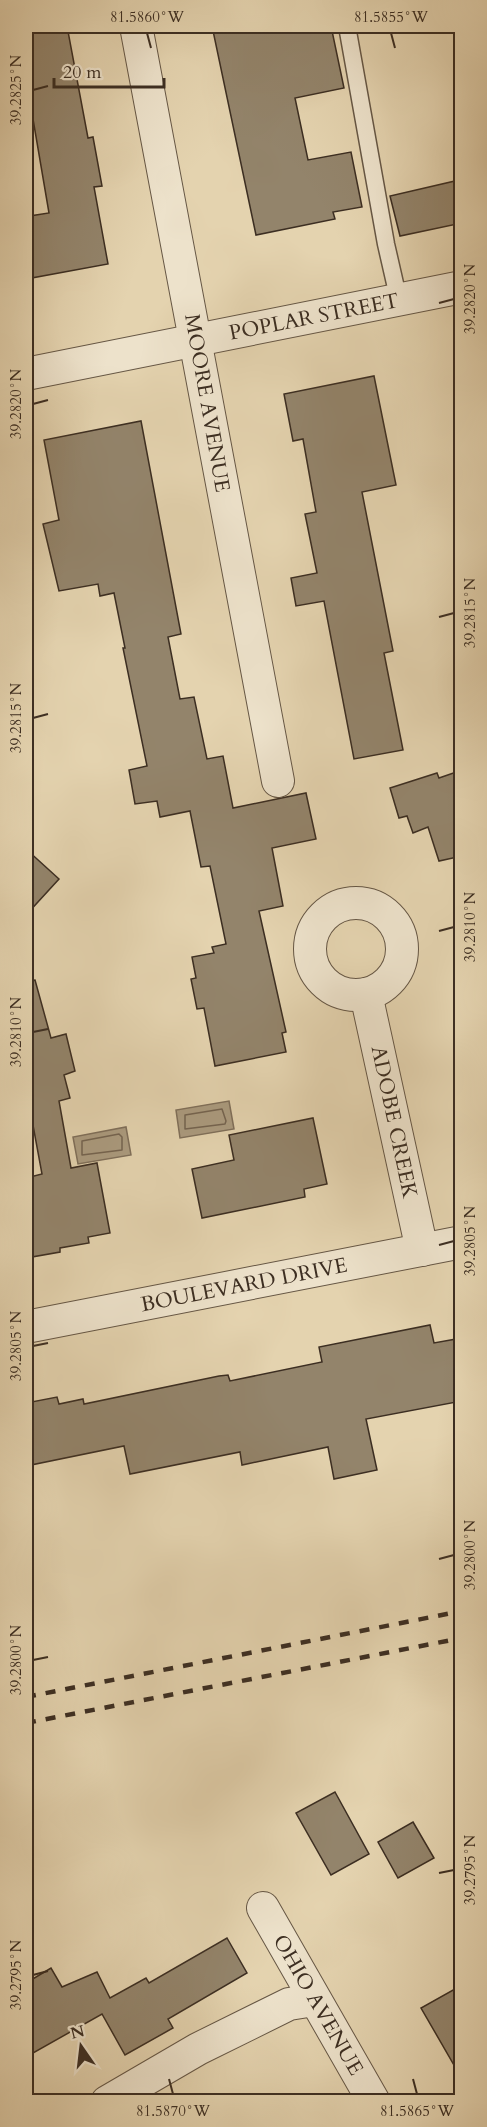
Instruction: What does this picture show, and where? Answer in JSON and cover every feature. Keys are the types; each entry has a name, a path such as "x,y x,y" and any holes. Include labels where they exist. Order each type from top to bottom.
{"street":[{"name":"MOORE AVENUE","path":"136,26 278,781"},
{"name":"POPLAR STREET","path":"26,374 462,287"},
{"name":"ADOBE CREEK","path":"366,994 422,1250"},
{"name":"BOULEVARD DRIVE","path":"26,1327 462,1242"},
{"name":"OHIO AVENUE","path":"264,1908 314,2000 374,2102"},
{"path":"107,2102 198,2049 289,2004 314,2000"}],"lane":[{"path":"347,26 386,244 399,301"}],"water":[{"path":"229,1101 234,1129 180,1138 176,1110"},
{"path":"126,1127 131,1155 78,1164 73,1137"}],"building":[{"path":"26,26 67,26 88,138 93,137 102,186 94,187 108,264 26,279 26,231 32,230 30,216 49,213 26,78"},
{"path":"212,26 277,26 278,31 303,26 331,26 344,88 295,98 308,160 351,152 362,207 333,212 335,219 256,235"},
{"path":"455,181 462,223 400,236 390,196"},
{"path":"374,376 396,485 362,492 393,651 384,653 403,750 354,759 324,601 296,606 291,578 317,573 305,514 316,512 303,439 293,441 284,394"},
{"path":"141,421 181,634 168,637 180,699 194,697 207,759 223,756 233,808 306,793 316,839 272,848 283,906 259,911 286,1032 282,1033 286,1052 215,1066 204,1008 197,1009 191,979 196,978 192,957 214,953 212,947 226,944 210,866 201,867 190,811 160,817 157,801 135,804 129,770 147,766 114,593 100,596 98,584 59,591 43,524 59,520 44,440"},
{"path":"462,770 462,856 439,861 428,827 413,833 407,816 399,818 390,788 437,773 439,778"},
{"path":"26,849 59,879 26,915"},
{"path":"35,980 51,1038 66,1034 75,1071 64,1075 70,1098 59,1101 71,1168 97,1163 110,1233 88,1237 89,1243 60,1248 60,1252 26,1258 26,1178 42,1174 30,1109 26,1110 26,981"},
{"path":"313,1118 327,1184 304,1189 305,1197 202,1218 192,1169 234,1160 229,1135"},
{"path":"430,1325 434,1343 462,1338 462,1401 366,1419 377,1470 334,1479 328,1447 242,1465 240,1452 130,1474 124,1446 26,1466 26,1403 57,1397 59,1404 83,1399 84,1404 219,1376 228,1375 230,1381 322,1362 319,1347"},
{"path":"335,1792 369,1854 331,1875 296,1813"},
{"path":"413,1822 434,1858 398,1878 378,1842"},
{"path":"227,1938 247,1973 168,2019 173,2028 125,2055 102,2014 26,2057 26,1983 51,1968 62,1987 97,1972 110,1998 146,1978 149,1983"},
{"path":"462,1985 462,2079 421,2008"}],"railway":[{"path":"26,1697 462,1611"},
{"path":"26,1723 462,1638"}]}
